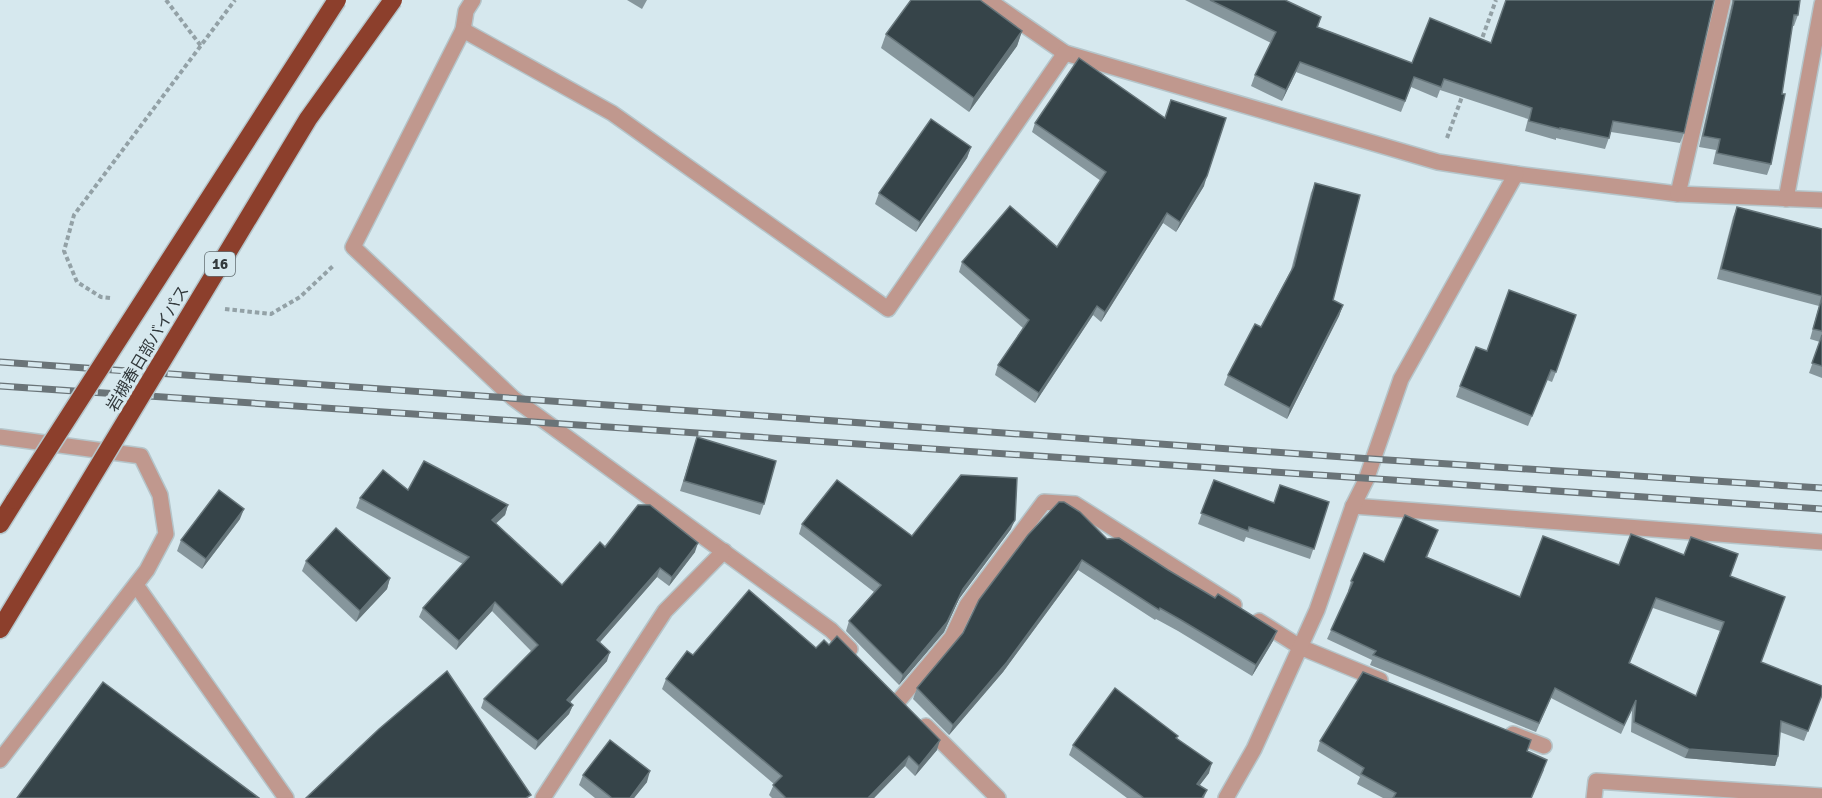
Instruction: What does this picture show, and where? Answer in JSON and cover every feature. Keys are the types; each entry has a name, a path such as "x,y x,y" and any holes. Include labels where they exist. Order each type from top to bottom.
{"highway":[{"name":"岩槻春日部バイパス","path":"0,524 337,0"},
{"name":"岩槻春日部バイパス","path":"0,629 308,118 393,0"}],"street":[{"path":"473,0 466,11 463,30 353,248 513,398 831,630 862,661"},
{"path":"988,0 1065,53 1438,162 1678,194 1822,200"},
{"path":"1678,194 1722,0"},
{"path":"1786,199 1822,4"},
{"path":"463,30 612,113 888,309 1065,53"},
{"path":"1226,798 1254,748 1317,610 1401,379 1516,174"},
{"path":"0,437 141,456 160,495 166,534 147,570 136,585 0,760"},
{"path":"998,798 904,703 951,637 967,604 1044,502 1075,504 1299,647 1400,688"},
{"path":"1353,506 1822,542"},
{"path":"543,798 665,611 724,551"},
{"path":"136,585 286,798"},
{"path":"1500,728 1544,746"},
{"path":"1594,798 1596,781 1822,796"}],"path":[{"path":"166,0 201,46"},
{"path":"1477,54 1496,0"},
{"path":"1438,162 1465,86"}],"building":[{"path":"911,0 980,0 1022,31 974,98 886,34"},
{"path":"1210,0 1285,0 1321,17 1317,27 1412,63 1430,18 1491,43 1506,0 1714,0 1684,133 1613,121 1609,138 1529,121 1532,108 1444,79 1441,87 1414,77 1405,101 1300,62 1286,90 1255,75 1276,32"},
{"path":"1734,0 1800,0 1798,15 1794,15 1782,94 1785,94 1771,164 1717,153 1720,139 1703,136"},
{"path":"1079,58 1165,118 1171,100 1226,118 1207,176 1180,222 1167,213 1105,312 1097,306 1039,393 998,365 1029,320 962,262 1010,206 1057,247 1106,172 1035,123"},
{"path":"931,119 971,147 920,222 879,193"},
{"path":"1315,183 1360,195 1333,300 1343,305 1290,408 1228,375 1255,324 1261,327 1294,266"},
{"path":"1737,207 1822,229 1822,296 1721,269"},
{"path":"1509,290 1576,315 1556,372 1551,370 1532,416 1460,386 1476,347 1487,351"},
{"path":"1822,297 1822,331 1813,329"},
{"path":"1822,335 1822,366 1812,363"},
{"path":"697,437 776,461 764,504 684,481"},
{"path":"424,461 508,505 492,520 562,585 600,542 605,547 638,505 650,505 698,543 672,577 660,568 597,640 610,652 567,700 573,705 538,741 484,699 538,645 495,602 459,641 423,608 469,557 360,498 383,470 408,490"},
{"path":"961,475 1017,478 1015,520 963,589 947,622 903,675 849,621 881,585 802,524 837,480 912,536"},
{"path":"1214,480 1274,503 1280,485 1329,502 1314,549 1249,527 1248,531 1201,513"},
{"path":"219,490 244,509 206,559 181,540"},
{"path":"1059,502 1064,502 1080,512 1107,539 1119,538 1215,598 1218,594 1277,631 1256,665 1160,608 1159,610 1082,560 1007,662 953,725 917,688 963,633 979,600 1028,535"},
{"path":"1405,515 1438,530 1426,557 1520,597 1543,536 1619,565 1631,534 1684,555 1691,537 1738,554 1730,576 1785,597 1761,662 1822,686 1822,695 1808,731 1781,721 1778,756 1689,749 1634,722 1636,700 1624,725 1555,688 1539,723 1373,655 1376,651 1331,630 1364,553 1384,562","holes":["1656,598 1724,622 1696,696 1629,663"]},
{"path":"336,528 390,578 360,611 306,561"},
{"path":"749,590 816,648 824,640 829,645 837,636 940,740 919,766 909,756 868,798 786,798 773,785 782,776 666,679 687,651 693,655"},
{"path":"447,671 531,795 526,798 306,798 379,729"},
{"path":"1363,672 1531,740 1527,751 1547,760 1531,798 1393,798 1396,793 1361,774 1364,768 1320,741"},
{"path":"103,682 259,798 17,798"},
{"path":"1115,688 1178,736 1176,738 1212,763 1197,784 1207,790 1202,798 1144,798 1073,745"},
{"path":"610,740 650,771 630,798 612,798 583,775"}],"railway":[{"path":"0,362 1372,459 1822,488"},
{"path":"0,386 1822,509"}]}
